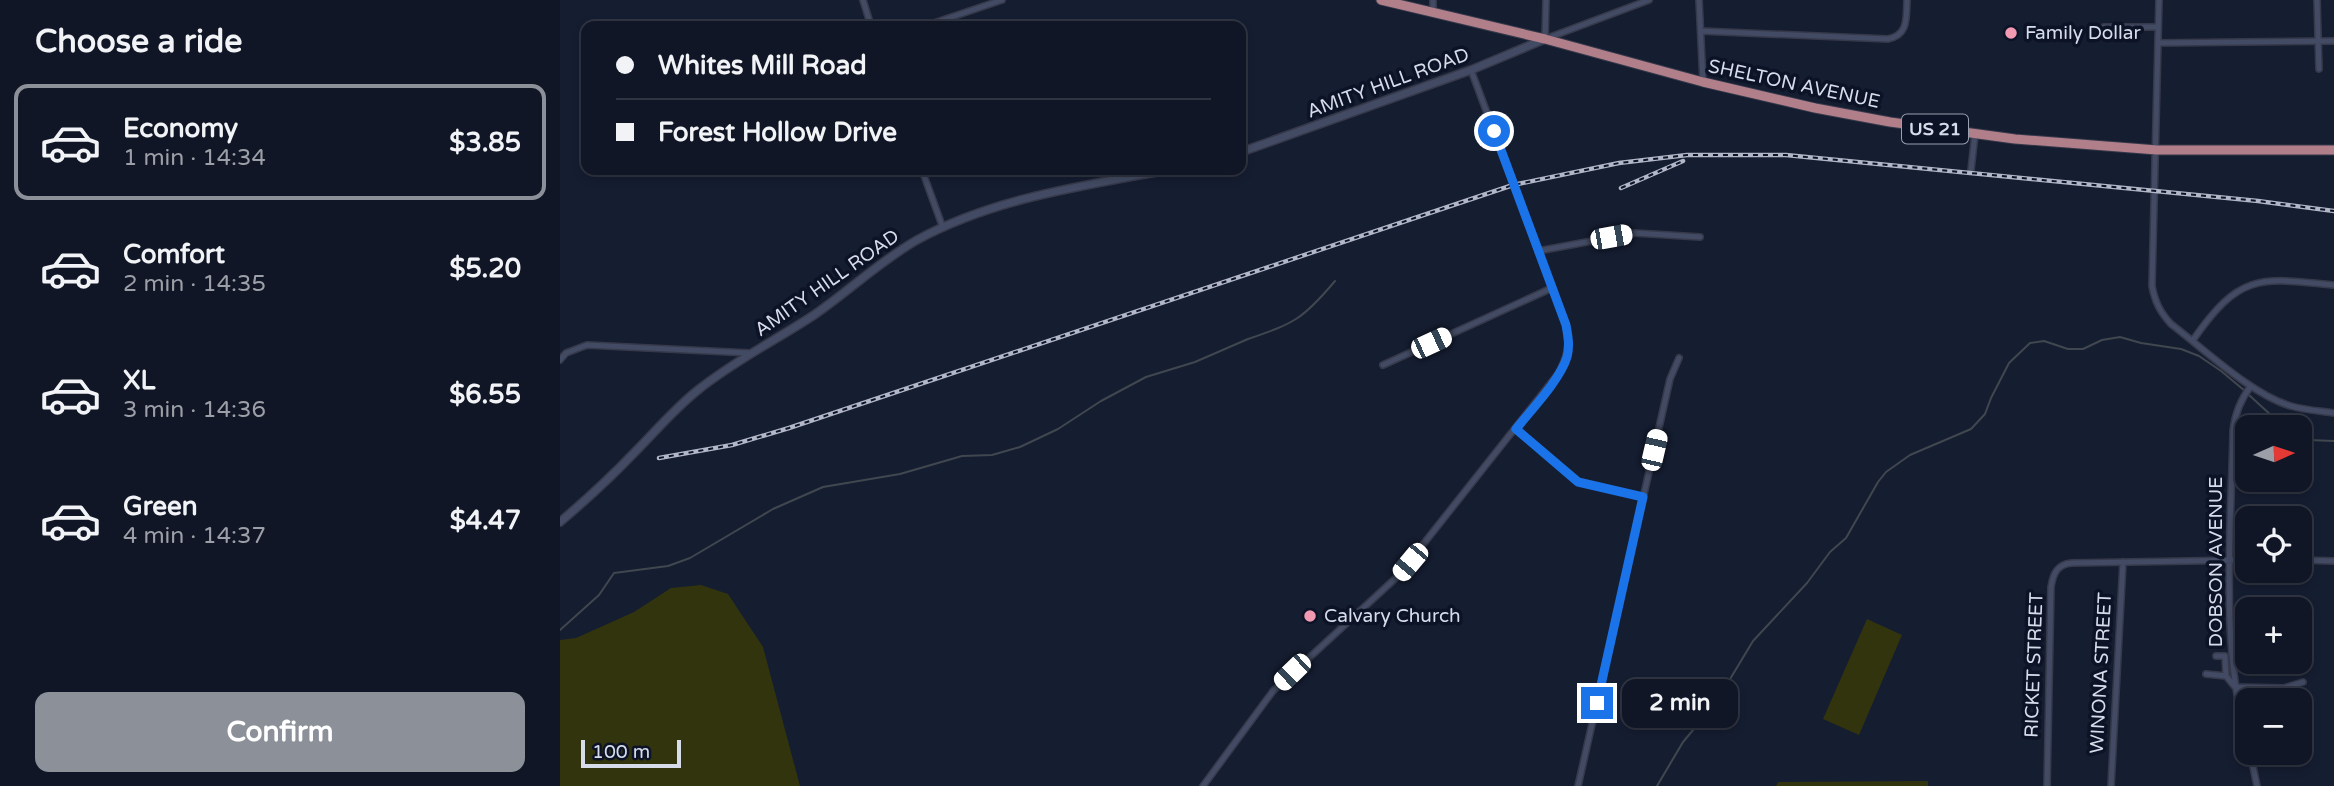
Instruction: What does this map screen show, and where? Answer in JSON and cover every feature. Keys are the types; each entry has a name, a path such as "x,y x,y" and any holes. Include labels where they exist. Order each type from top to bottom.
{"main road":[{"name":"SHELTON AVENUE","path":"1381,0 1815,108 1975,134 2157,150 2334,150"}],"street":[{"path":"863,0 870,21"},
{"path":"940,21 1002,0"},
{"path":"1433,0 1433,13"},
{"path":"1546,0 1545,39 1649,0"},
{"path":"1699,0 1703,82"},
{"path":"1701,31 1896,38 1903,33 1906,25 1907,0"},
{"path":"2159,0 2152,286 2154,300 2161,313 2251,386 2290,406 2334,413"},
{"path":"2317,0 2319,69"},
{"path":"2104,27 2158,27"},
{"name":"AMITY HILL ROAD","path":"1246,150 1471,70 1545,39"},
{"path":"2158,43 2334,41"},
{"path":"1203,786 1273,691 1398,576 1516,429 1567,359 1569,342 1566,327 1471,70"},
{"path":"1971,170 1975,134"},
{"path":"924,175 943,228"},
{"name":"AMITY HILL ROAD","path":"560,522 596,492 691,396 717,376 821,310 891,257 943,228 1021,200 1143,175"},
{"path":"1538,251 1635,233 1700,237"},
{"path":"2193,340 2212,312 2228,297 2247,286 2269,280 2334,285"},
{"path":"1383,365 1552,288"},
{"path":"560,360 566,353 587,345 753,353"},
{"path":"1578,786 1670,379 1679,358"},
{"name":"DOBSON AVENUE","path":"2235,687 2229,603 2234,423 2241,399 2251,386"},
{"path":"1516,429 1578,482 1643,497"},
{"name":"RICKET STREET","path":"2047,786 2055,572 2064,563 2235,560"},
{"path":"2312,561 2334,561"},
{"name":"WINONA STREET","path":"2111,786 2123,562"},
{"path":"2216,656 2225,656 2227,676 2235,687 2284,688 2303,682"},
{"path":"2206,674 2227,676"},
{"path":"2253,765 2257,786"}],"green space":[{"path":"701,585 728,594 763,647 800,786 560,786 560,640 576,638 634,612 671,588"},
{"path":"1867,619 1902,635 1859,735 1823,719"},
{"path":"1928,781 1928,786 1776,786 1778,782"}],"waterway":[{"path":"560,630 599,595 614,573 668,566 690,558 773,509 823,487 900,474 962,456 992,455 1020,447 1058,429 1101,401 1146,377 1195,362 1288,324 1315,304 1335,281"},
{"path":"1657,786 1683,742 1715,704 1753,641 1807,583 1830,552 1846,538 1886,472 1910,455 1971,429 1985,414 2009,363 2030,343 2044,341 2068,349 2083,349 2102,340 2120,337 2181,349 2199,356 2245,391"},
{"path":"2249,395 2271,415"},
{"path":"2312,440 2334,441"}],"railway":[{"path":"659,458 732,445 789,428 1513,185 1619,163 1687,155 1786,155 2258,201 2334,211"},
{"path":"1621,188 1683,161"}],"place":[{"name":"Family Dollar","path":"2011,33"},
{"name":"Calvary Church","path":"1310,616"}],"route":[{"path":"1494,131 1566,325 1569,342 1567,359 1558,374 1516,429 1578,482 1643,497 1597,703"}]}
